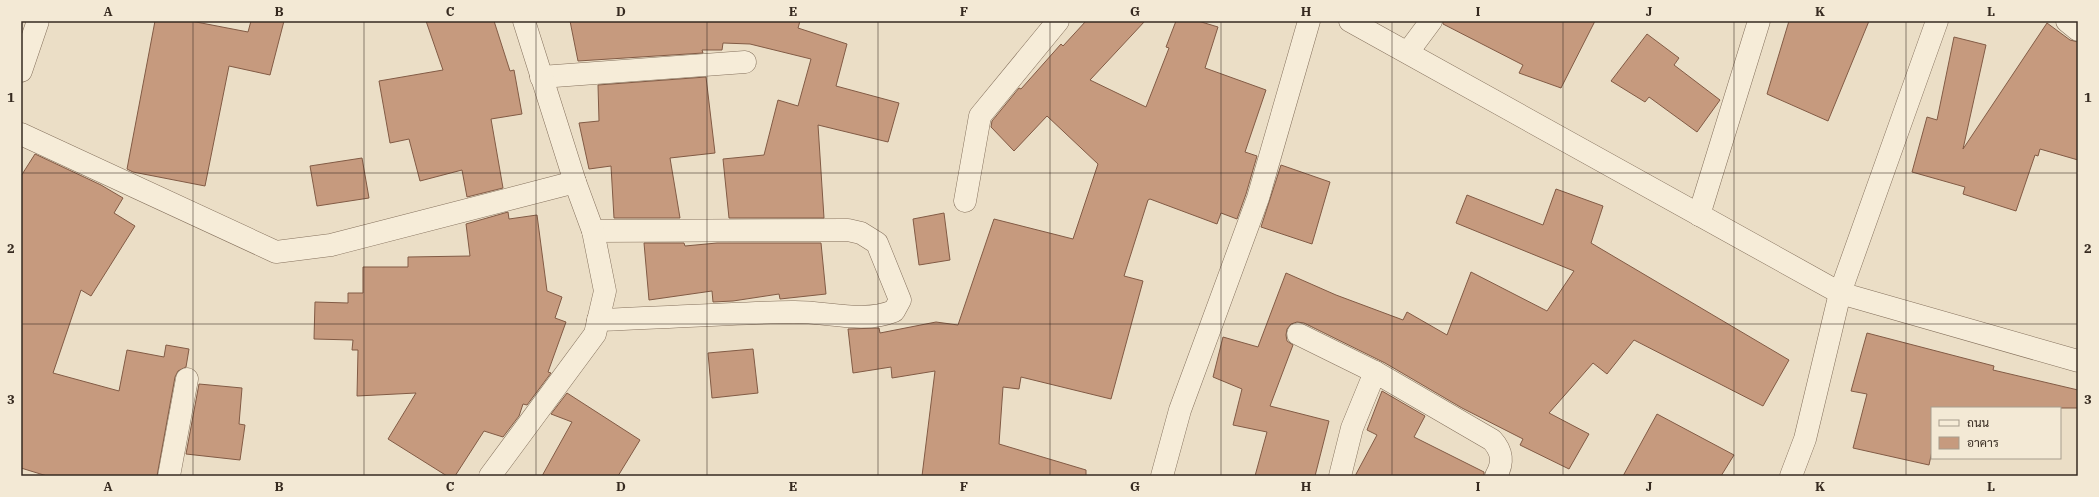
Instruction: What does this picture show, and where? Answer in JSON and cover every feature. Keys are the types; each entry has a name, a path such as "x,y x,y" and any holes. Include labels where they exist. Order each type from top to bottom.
{"street":[{"path":"21,71 38,21"},
{"path":"490,476 595,334 605,291 594,231 575,182 540,77 524,21"},
{"path":"965,200 980,116 1058,21"},
{"path":"1162,476 1180,410 1258,198 1310,21"},
{"path":"1350,21 1840,293 2078,361"},
{"path":"1408,52 1431,21"},
{"path":"1700,214 1759,21"},
{"path":"1791,476 1805,439 1840,293 1937,21"},
{"path":"2067,21 2078,30"},
{"path":"540,77 745,62"},
{"path":"21,134 276,252 332,246 575,182"},
{"path":"594,231 848,230 861,233 878,243 900,300 894,311 882,316 867,317 794,312 598,320"},
{"path":"1298,334 1376,372 1492,440 1499,447 1501,458 1502,467 1496,476"},
{"path":"1340,476 1352,428 1376,372"},
{"path":"169,476 187,379"}],"building":[{"path":"155,21 191,21 248,32 251,21 284,21 270,75 229,66 205,186 133,172 127,169"},
{"path":"426,21 494,21 510,71 514,70 522,114 491,119 503,188 467,197 462,170 420,181 409,139 390,143 379,81 443,70"},
{"path":"570,21 800,21 798,28 847,44 836,86 899,103 888,142 818,125 824,218 729,218 723,159 764,155 778,100 798,106 811,59 750,44 723,43 722,50 702,50 703,53 578,61"},
{"path":"1086,21 1145,21 1090,80 1146,107 1169,48 1166,47 1176,21 1198,21 1218,27 1205,68 1266,90 1245,152 1257,156 1237,219 1221,213 1217,224 1150,199 1148,200 1124,276 1143,281 1111,399 1021,377 1019,389 1003,387 999,444 1086,470 1086,476 922,476 935,371 892,378 891,367 853,373 848,329 879,328 880,333 936,322 958,325 994,219 1073,239 1098,164 1047,116 1014,151 991,127 992,121 1019,88 1021,89 1061,44 1063,46"},
{"path":"1443,21 1595,21 1561,88 1519,73 1523,65 1443,24"},
{"path":"1789,21 1869,21 1828,121 1767,94"},
{"path":"2047,23 2070,40 2078,42 2078,160 2040,149 2038,156 2035,155 2016,211 1963,194 1965,187 1912,172 1927,117 1937,120 1954,37 1986,45 1963,149"},
{"path":"1647,34 1679,58 1674,65 1720,100 1697,132 1649,97 1645,102 1611,81"},
{"path":"706,77 715,153 670,158 680,218 614,218 611,166 589,169 579,123 599,121 598,85"},
{"path":"35,154 101,185 123,198 114,213 135,226 91,296 81,290 53,373 119,391 127,350 164,357 166,345 189,349 186,367 178,371 175,377 157,476 47,476 21,468 21,176"},
{"path":"362,158 369,198 317,206 310,166"},
{"path":"1281,165 1330,182 1312,244 1261,227"},
{"path":"1556,189 1603,206 1591,243 1789,360 1763,406 1634,340 1607,374 1593,363 1549,413 1589,434 1569,469 1520,445 1523,439 1462,408 1385,363 1304,323 1297,322 1291,324 1287,329 1287,341 1293,345 1270,406 1329,421 1315,476 1255,476 1267,432 1233,425 1242,389 1213,377 1223,337 1258,347 1286,273 1336,295 1403,320 1407,312 1447,335 1471,272 1547,311 1574,271 1456,223 1467,195 1543,225"},
{"path":"508,212 509,219 537,215 547,291 562,297 555,318 566,322 548,372 551,373 527,405 523,404 519,416 503,437 484,431 455,476 447,476 388,439 416,393 357,396 358,350 352,350 353,340 314,339 315,302 348,303 348,293 363,293 363,267 408,267 408,257 470,256 466,224"},
{"path":"944,213 950,260 919,265 913,219"},
{"path":"644,243 684,243 685,246 717,243 821,243 826,294 780,299 779,294 733,301 713,302 712,291 649,300"},
{"path":"1867,333 1994,366 1993,370 2078,390 2078,408 1931,407 1931,456 1929,465 1853,448 1867,394 1851,391"},
{"path":"753,349 758,393 712,398 708,353"},
{"path":"199,384 242,388 239,424 245,425 240,460 186,454"},
{"path":"1382,391 1425,416 1414,437 1484,472 1484,476 1355,476 1377,435 1367,430"},
{"path":"567,393 640,440 618,476 542,476 572,422 551,414"},
{"path":"1657,414 1734,455 1721,476 1623,476"}]}
